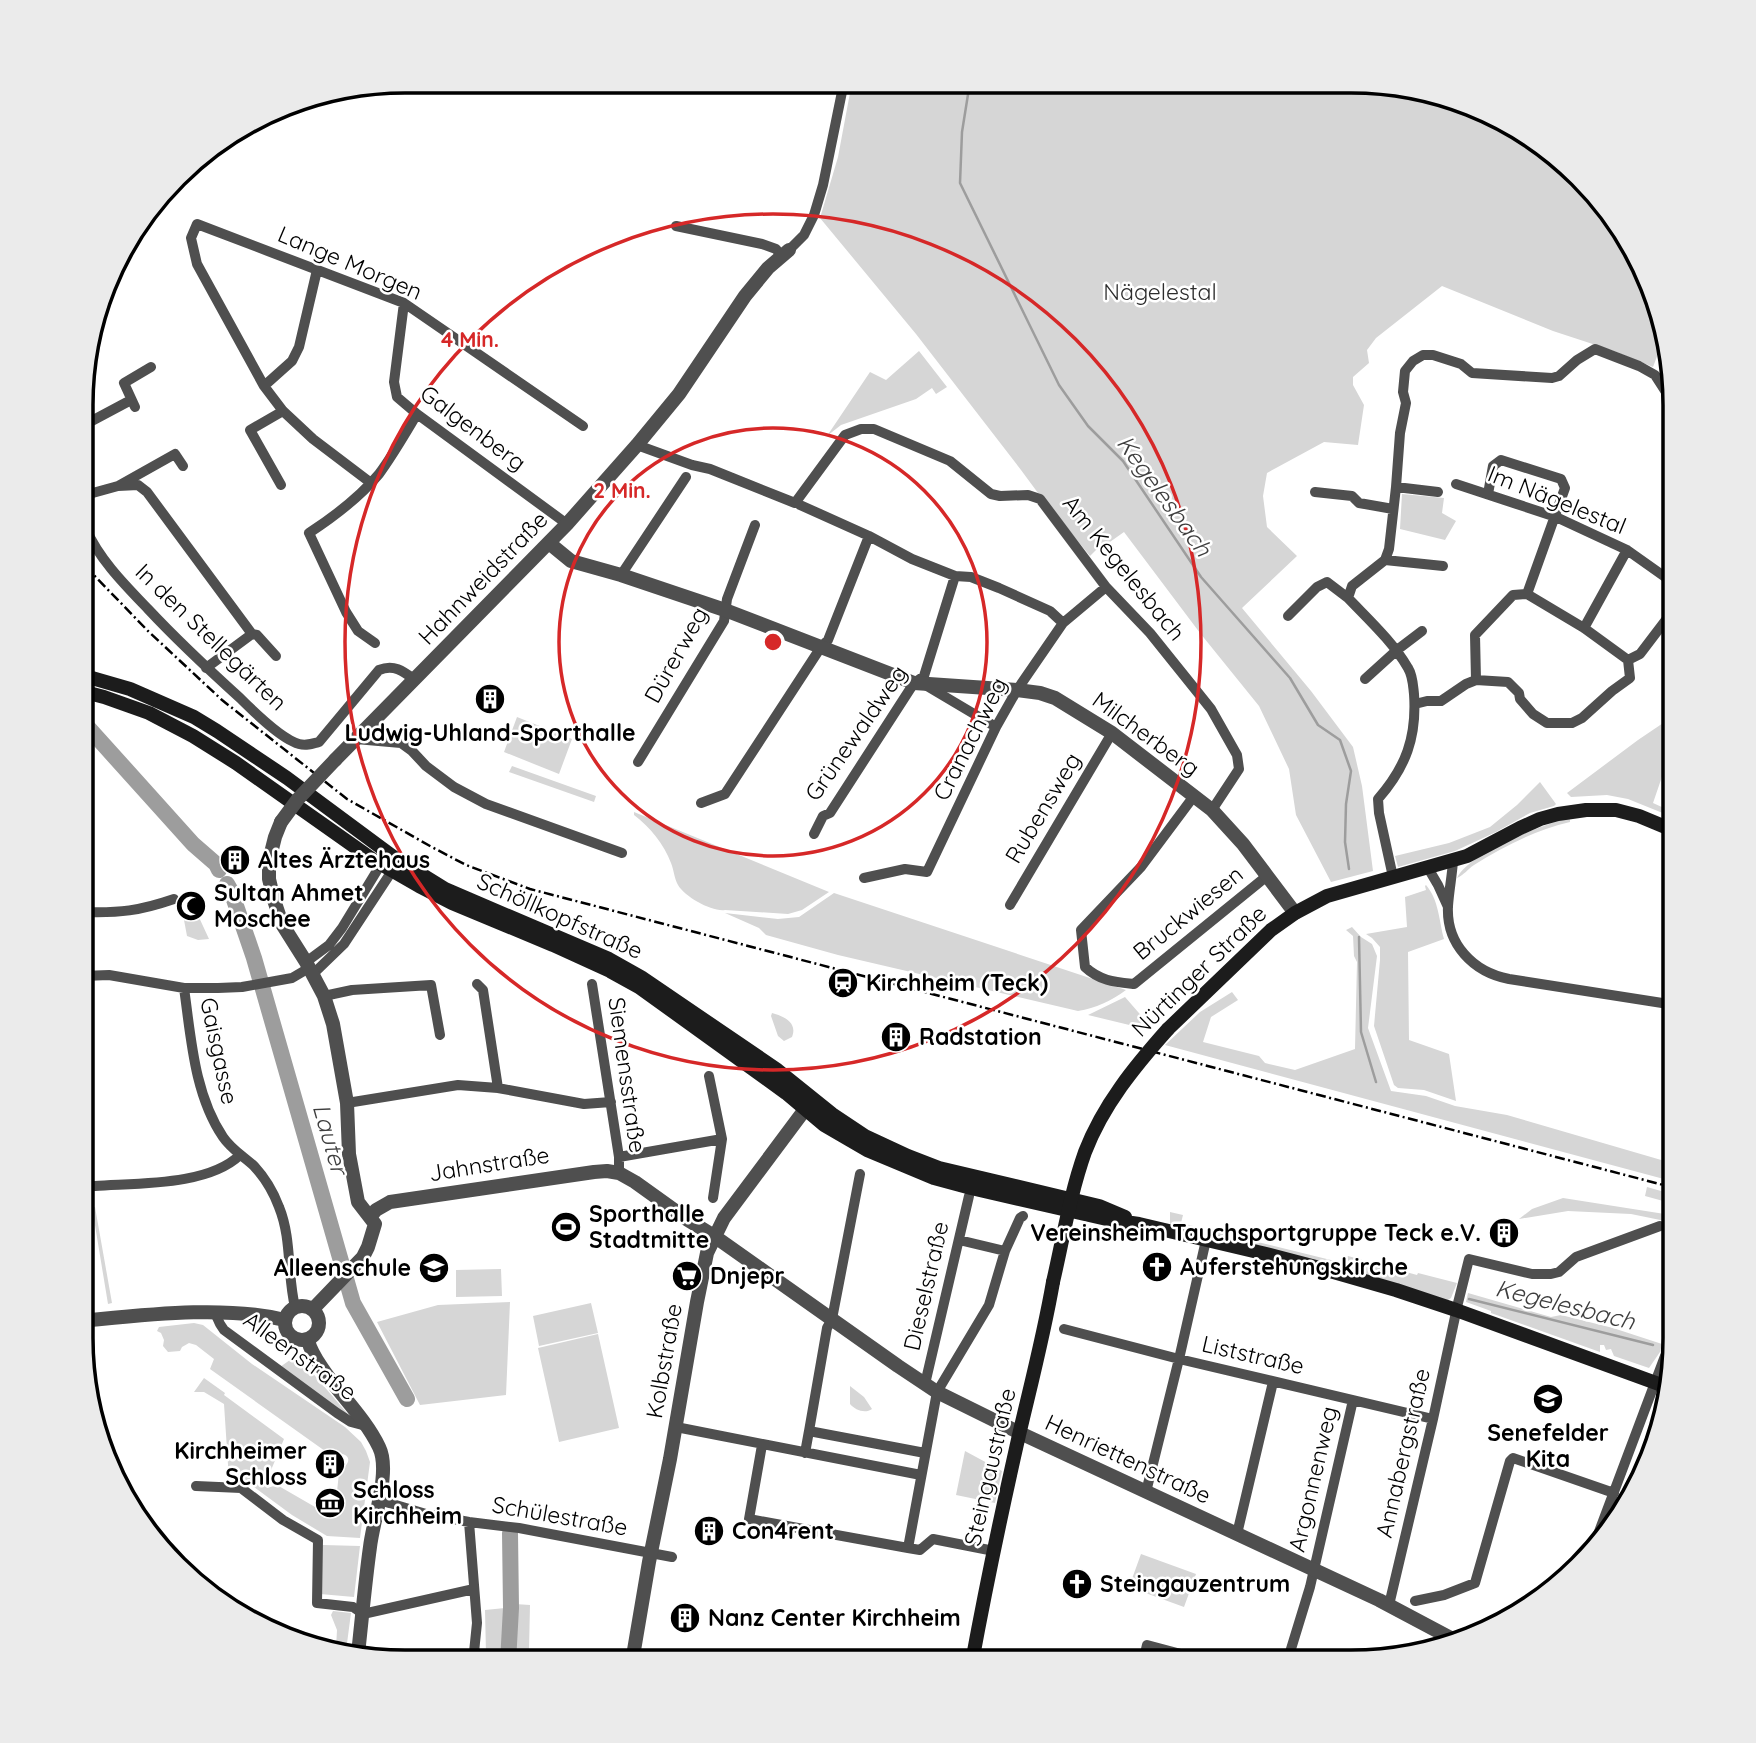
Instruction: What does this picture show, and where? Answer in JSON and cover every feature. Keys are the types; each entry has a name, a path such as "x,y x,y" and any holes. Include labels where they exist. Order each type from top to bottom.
{"main road":[{"name":"Schöllkopfstraße","path":"93,678 154,698 205,724 287,778 389,864"},
{"name":"Schöllkopfstraße","path":"93,694 149,713 193,736 236,763 322,825 389,864 598,954 641,977 776,1069 809,1104 832,1114 865,1136 918,1160 973,1177 1099,1206 1139,1224 1317,1267 1456,1310 1660,1384"},
{"name":"Nürtinger Straße","path":"1054,1282 1068,1215 1086,1150 1123,1082 1168,1028 1271,930 1327,896 1453,861 1540,819 1558,814 1616,810 1663,826"},
{"name":"Steingaustraße","path":"974,1650 1054,1282"}],"street":[{"name":"Hahnweidstraße","path":"370,1217 358,1202 348,1154 347,1102 333,1024 324,996 282,924 269,879 269,861 281,822 298,799 335,760 567,524 679,394 768,268 804,235 811,224 823,185 842,93"},
{"name":"Lange Morgen","path":"264,386 197,264 191,238 197,224 404,303 583,426"},
{"path":"676,226 762,244 786,253"},
{"path":"317,270 299,347 292,362 264,386 283,411 313,439 371,482"},
{"name":"Galgenberg","path":"404,303 394,382 397,397 567,524"},
{"path":"1348,598 1352,586 1385,560 1396,487 1399,433 1406,403 1403,393 1405,371 1418,357 1423,355 1443,358 1461,364 1472,373 1552,378 1559,376 1595,348 1655,375 1663,387"},
{"path":"93,421 133,403 124,383 151,367"},
{"path":"282,485 250,430 283,411"},
{"path":"375,643 358,631 346,612 309,533 342,511 381,471 417,414"},
{"name":"Am Kegelesbach","path":"637,445 710,469 795,503 845,435 861,429 874,429 950,461 991,494 1028,495 1040,499 1106,587 1150,633 1211,709 1237,755 1239,769 1212,810"},
{"path":"118,486 175,454 183,466"},
{"path":"1488,494 1493,466 1501,460 1562,479 1565,488 1527,594"},
{"path":"621,575 686,477"},
{"name":"Im Nägelestal","path":"1457,484 1556,517 1626,550 1663,576"},
{"path":"93,493 118,486 138,485 147,492 252,634 257,635 276,656"},
{"path":"1396,487 1438,492"},
{"path":"1315,492 1352,496 1359,503 1393,509"},
{"path":"800,505 912,559 955,576 971,577 999,587 1050,611 1063,623"},
{"name":"Dürerweg","path":"638,762 724,621 727,599 755,525"},
{"path":"701,803 725,794 828,640 869,536"},
{"name":"Milcherberg","path":"549,543 571,561 725,610 918,682 996,727"},
{"name":"In den Stellegärten","path":"93,544 113,571 206,668 258,714 298,744 319,742 379,670 397,668 415,680"},
{"path":"1584,628 1626,550"},
{"path":"1385,560 1443,566"},
{"name":"Grünewaldweg","path":"814,834 823,817 830,813 924,676 955,576"},
{"path":"1288,616 1317,587 1327,582 1348,598 1397,650 1410,671 1415,704 1413,735 1408,752 1387,789 1378,799 1393,877"},
{"name":"Cranachweg","path":"864,878 905,869 927,872 996,727 1017,690 1063,623 1106,587"},
{"path":"1415,704 1441,701 1476,680 1508,682 1533,714 1547,723 1573,723 1630,678 1628,660 1584,628 1527,594 1513,595 1475,635 1476,680"},
{"path":"1628,660 1640,654 1663,624"},
{"path":"1365,679 1422,631"},
{"path":"206,668 252,634"},
{"name":"Milcherberg","path":"918,682 1017,690 1055,698 1112,733 1212,810 1243,844 1295,913"},
{"name":"Rubensweg","path":"1010,905 1112,733"},
{"path":"356,739 401,743 454,787 486,804 622,853"},
{"name":"Bruckwiesen","path":"1194,796 1141,867 1081,930 1085,968 1095,976 1134,984 1267,876"},
{"path":"1453,861 1448,907 1450,928 1456,944 1470,962 1488,973 1509,979 1663,1003"},
{"path":"93,975 110,975 184,988 254,985 292,978 344,944 389,864"},
{"path":"1428,868 1448,907"},
{"path":"93,912 144,909 174,899"},
{"path":"477,984 483,990 498,1088"},
{"name":"Siemensstraße","path":"592,984 619,1157 619,1173"},
{"path":"324,996 352,989 431,985 440,1035"},
{"name":"Gaisgasse","path":"184,988 193,1050 207,1108 225,1141 268,1182 285,1225 295,1307"},
{"path":"709,1076 722,1139 713,1198"},
{"path":"347,1102 458,1085 498,1088 584,1104 611,1102"},
{"name":"Kolbstraße","path":"634,1650 703,1269 714,1236 724,1218 809,1104"},
{"path":"619,1157 722,1139"},
{"path":"95,1186 187,1180 230,1165 240,1155"},
{"name":"Jahnstraße","path":"370,1217 390,1202 594,1172 619,1173"},
{"name":"Henriettenstraße","path":"619,1173 931,1388 1020,1433 1389,1605 1446,1636"},
{"path":"805,1453 827,1328 832,1319 860,1174"},
{"name":"Dieselstraße","path":"908,1548 925,1453 931,1388 969,1196"},
{"path":"931,1388 989,1305 1005,1251 1023,1216"},
{"path":"313,1309 363,1257 375,1224 370,1217"},
{"path":"1456,1310 1469,1259 1532,1275 1551,1274 1559,1272 1576,1257 1660,1226"},
{"path":"960,1240 1005,1251"},
{"path":"1146,1492 1206,1241"},
{"name":"Alleenstraße","path":"307,1306 313,1309 319,1316 320,1326 316,1334 308,1340 293,1338 288,1332 285,1320 289,1311 295,1307 307,1306"},
{"name":"Annabergstraße","path":"1389,1605 1456,1310"},
{"name":"Alleenstraße","path":"93,1320 215,1312 258,1314 285,1320"},
{"name":"Alleenstraße","path":"215,1312 220,1324 240,1342 337,1413 351,1422 366,1426"},
{"name":"Liststraße","path":"1064,1329 1433,1419"},
{"name":"Alleenstraße","path":"308,1340 312,1352 334,1387 366,1426 382,1455 383,1470 370,1546 359,1647"},
{"path":"1237,1534 1273,1382"},
{"path":"1601,1525 1658,1393"},
{"name":"Argonnenweg","path":"1291,1650 1310,1587 1353,1399"},
{"path":"676,1427 921,1475"},
{"path":"809,1431 925,1453"},
{"path":"762,1445 749,1519 919,1550 933,1539 994,1551"},
{"path":"1415,1601 1444,1595 1475,1583 1510,1461 1514,1458 1614,1493"},
{"path":"196,1486 241,1488 283,1520 318,1540 317,1603 353,1607 363,1614 474,1588"},
{"name":"Schülestraße","path":"379,1500 426,1514 672,1556"},
{"path":"468,1522 477,1623 474,1650"},
{"path":"1146,1650 1147,1645 1166,1650"}],"green space":[{"name":"Nägelestal","path":"850,93 1372,93 1413,99 1452,109 1508,134 1541,157 1572,184 1611,231 1631,266 1647,304 1659,352 1653,367 1553,331 1442,286 1376,338 1367,350 1369,363 1353,377 1353,385 1364,405 1358,445 1324,442 1267,473 1263,496 1267,527 1297,556 1242,608 1311,691 1353,747 1362,786 1373,871 1331,882 1296,815 1289,769 1259,706 1124,532 1090,556 916,334 820,218 838,157"},
{"path":"919,351 947,387 936,394 932,388 916,399 841,425 827,436 870,372 886,380"},
{"path":"1402,494 1444,498 1442,513 1456,521 1445,540 1400,529"},
{"path":"517,717 572,739 559,774 504,752"},
{"path":"1663,723 1663,774 1653,803 1663,808 1663,813 1628,799 1607,795 1571,797 1567,793"},
{"path":"512,766 596,796 594,802 509,772"},
{"path":"1540,782 1556,804 1554,806 1530,813 1455,851 1398,867 1395,856 1449,843 1490,827"},
{"path":"634,812 829,892 802,910 788,914 720,910 706,906 681,890 665,849"},
{"path":"1570,818 1570,822 1545,829 1509,845 1457,878 1464,868 1491,850 1543,826"},
{"path":"1426,885 1436,904 1444,939 1408,952 1409,1040 1449,1054 1456,1101 1424,1090 1398,1088 1394,1085 1374,1026 1380,947 1366,934 1407,927 1405,897 1426,890"},
{"path":"834,893 1126,990 1103,1004 1078,1011 838,955 766,935 759,928 725,913 778,919 799,917"},
{"path":"197,913 209,939 198,940 187,936 184,920"},
{"path":"1352,927 1372,944 1377,956 1368,1028 1391,1091 1426,1096 1455,1106 1507,1115 1663,1160 1663,1179 1165,1045 1200,1012 1232,992 1238,1000 1211,1017 1203,1042 1259,1056 1265,1063 1295,1070 1355,1049 1357,962 1353,936 1346,930"},
{"path":"1125,997 1152,1028 1150,1030 1088,1015"},
{"path":"772,1013 785,1018 791,1024 792,1037 784,1041 778,1036"},
{"path":"1647,1187 1663,1192 1663,1201 1645,1196"},
{"path":"1563,1198 1663,1214 1663,1221 1631,1214 1568,1211 1519,1219 1532,1209"},
{"path":"93,1207 112,1303 108,1304 93,1213"},
{"path":"1170,1212 1183,1215 1181,1223 1343,1263 1348,1256 1457,1283 1451,1298 1445,1300 1345,1268 1170,1225"},
{"path":"501,1269 502,1296 456,1297 456,1270"},
{"path":"1468,1293 1551,1317 1561,1315 1613,1328 1662,1344 1660,1352 1649,1368 1614,1356 1611,1349 1606,1350 1604,1345 1600,1345 1600,1352 1491,1313 1466,1302"},
{"path":"510,1302 506,1395 420,1405 377,1322 438,1305"},
{"path":"591,1303 598,1333 539,1346 533,1316"},
{"path":"194,1323 203,1325 252,1364 345,1427 361,1442 370,1462 360,1538 327,1536 292,1515 246,1481 229,1480 224,1404 204,1392 194,1392 204,1378 284,1439 269,1475 263,1477 267,1488 277,1485 322,1511 335,1512 339,1472 348,1458 338,1453 332,1456 210,1369 214,1359 196,1345 189,1343 180,1351 168,1352 163,1346 161,1333 157,1331 159,1327"},
{"path":"598,1334 619,1428 559,1442 538,1348"},
{"path":"297,1355 353,1420 280,1367"},
{"path":"850,1386 864,1397 872,1409 860,1411 850,1404"},
{"path":"965,1451 1002,1471 995,1503 956,1495"},
{"path":"323,1545 360,1546 354,1597 320,1594"},
{"path":"1141,1554 1196,1574 1184,1607 1129,1587"},
{"path":"515,1604 530,1605 529,1650 486,1650 485,1610"},
{"path":"333,1611 351,1613 347,1645 336,1643 337,1630 331,1615"}],"waterway":[{"name":"Kegelesbach","path":"968,93 962,132 960,183 1059,385 1088,426 1123,461 1201,577 1290,678 1318,725 1340,740 1351,771 1346,804 1345,842 1349,869"},
{"name":"Lauter","path":"93,733 219,870"},
{"name":"Lauter","path":"227,884 254,958 353,1303 407,1399"},
{"name":"Kegelesbach","path":"1359,937 1361,1032 1376,1082"},
{"name":"Kegelesbach","path":"1469,1299 1653,1345"},
{"name":"Lauter","path":"509,1650 510,1533"}],"railway":[{"path":"93,574 148,631 222,700 347,799 466,865 530,889 1663,1185"}],"place":[{"name":"Ludwig-Uhland-Sporthalle","path":"490,699"},
{"name":"Altes Ärztehaus","path":"235,860"},
{"name":"Sultan Ahmet Moschee","path":"191,906"},
{"name":"Kirchheim (Teck)","path":"843,983"},
{"name":"Radstation","path":"896,1037"},
{"name":"Sporthalle Stadtmitte","path":"566,1227"},
{"name":"Vereinsheim Tauchsportgruppe Teck e.V.","path":"1504,1233"},
{"name":"Auferstehungskirche","path":"1157,1267"},
{"name":"Alleenschule","path":"434,1268"},
{"name":"Dnjepr","path":"687,1276"},
{"name":"Senefelder Kita","path":"1548,1399"},
{"name":"Kirchheimer Schloss","path":"330,1464"},
{"name":"Schloss Kirchheim","path":"330,1503"},
{"name":"Con4rent","path":"709,1531"},
{"name":"Steingauzentrum","path":"1077,1584"},
{"name":"Nanz Center Kirchheim","path":"685,1618"}]}
